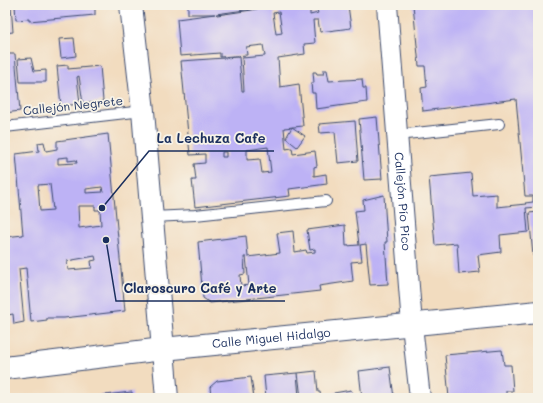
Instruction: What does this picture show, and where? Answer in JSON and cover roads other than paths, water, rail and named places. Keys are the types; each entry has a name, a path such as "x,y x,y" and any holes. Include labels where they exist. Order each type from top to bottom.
{"street":[{"path":"131,5 143,111 168,398"},
{"name":"Callejón Pío Pico","path":"387,5 412,325 420,398"},
{"name":"Calle Miguel Hidalgo","path":"5,368 163,349 538,312"}],"lane":[{"name":"Callejón Negrete","path":"5,127 143,111"},
{"path":"397,136 499,124"},
{"path":"152,218 326,201"}],"place":[{"name":"La Lechuza Cafe","path":"102,208"},
{"name":"Claroscuro Café y Arte","path":"106,240"}]}
